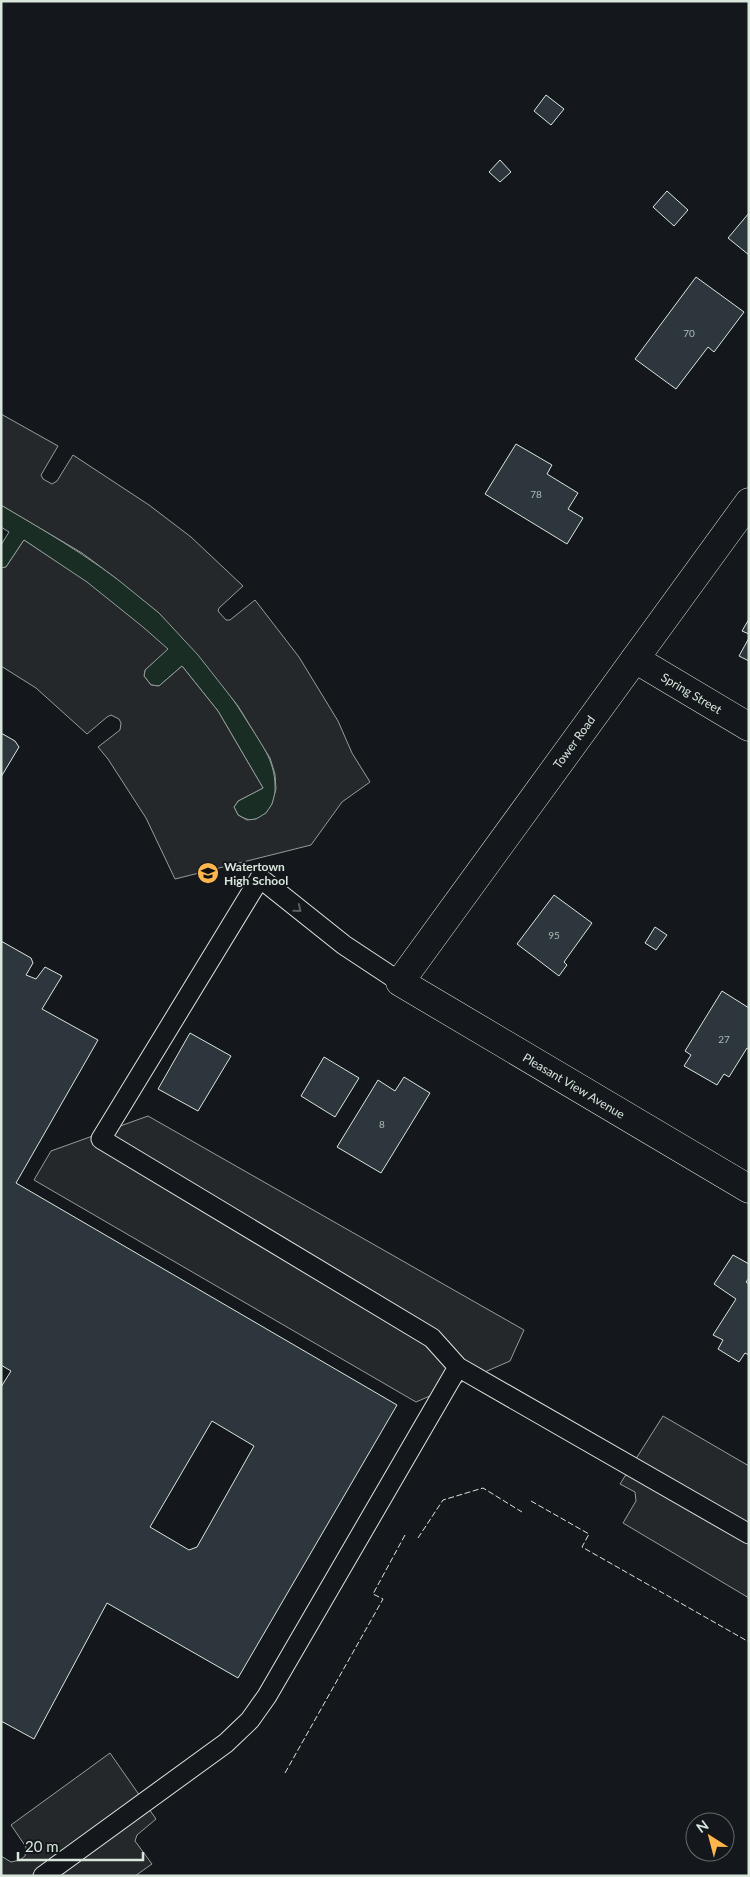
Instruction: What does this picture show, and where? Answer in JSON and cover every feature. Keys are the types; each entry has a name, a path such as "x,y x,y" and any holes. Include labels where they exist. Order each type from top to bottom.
{"street":[{"name":"Tower Road","path":"400,982 749,502"},
{"name":"Spring Street","path":"635,659 749,727"},
{"name":"Pleasant View Avenue","path":"400,982 749,1189"}],"lane":[{"path":"400,982 344,945 260,878 101,1139 432,1338 458,1367 749,1534"},
{"path":"43,1876 226,1743 250,1720 267,1696 458,1367"}],"green space":[{"path":"1,505 62,542 121,582 158,612 195,650 238,706 270,760 275,791 271,806 265,814 251,820 238,815 234,807 238,801 263,788 218,711 182,666 159,686 151,685 144,676 145,670 167,649 98,592 24,540 6,567 1,568 1,545 9,532 1,527"}],"shaded area":[{"path":"1,414 58,446 41,475 43,479 52,484 57,481 73,455 149,505 191,537 243,586 219,608 218,611 226,620 230,620 255,600 299,657 338,721 352,753 370,782 342,802 311,845 175,879 146,818 108,759 98,747 120,730 121,723 119,719 111,715 87,734 36,688 1,666 1,568 6,567 24,540 87,582 168,649 145,670 144,676 151,685 159,686 182,666 218,711 263,788 238,801 234,807 238,815 247,820 256,819 266,813 272,804 276,789 275,774 270,758 238,706 198,655 159,613 117,579 82,553 1,505"},
{"path":"148,1116 524,1330 510,1361 416,1402 34,1180 51,1151"},
{"path":"663,1416 749,1466 749,1598 623,1523 636,1501 635,1492 620,1484"},
{"path":"110,1753 156,1819 137,1835 135,1841 152,1864 135,1876 1,1876 1,1856 11,1862 20,1860 25,1856 26,1847 11,1825"}],"building":[{"path":"546,95 564,109 551,125 534,111"},
{"path":"500,160 511,172 500,182 489,172"},
{"path":"667,191 688,210 674,226 653,207"},
{"path":"749,213 749,255 728,238"},
{"path":"696,277 744,312 714,352 708,347 676,389 635,359"},
{"path":"516,444 552,465 547,474 578,493 568,509 583,518 567,544 485,494"},
{"path":"749,619 749,634 742,631"},
{"path":"749,638 749,661 739,656"},
{"path":"1,733 15,741 19,747 1,777"},
{"path":"554,895 592,923 564,962 567,965 559,976 517,944"},
{"path":"655,927 667,935 656,950 645,943"},
{"path":"1,941 31,958 33,963 26,975 36,979 45,967 62,976 42,1009 98,1040 16,1183 397,1405 238,1678 107,1603 34,1739 1,1721 1,1387 11,1371 1,1365","holes":["212,1421 254,1446 197,1547 189,1550 150,1527"]},
{"path":"722,991 749,1008 749,1049 747,1048 729,1077 724,1074 717,1085 684,1066 691,1055 685,1051"},
{"path":"190,1033 231,1056 198,1111 158,1089"},
{"path":"324,1057 359,1078 335,1117 301,1096"},
{"path":"404,1077 430,1093 381,1173 337,1147 378,1080 395,1091"},
{"path":"733,1255 749,1264 749,1278 746,1282 749,1284 749,1355 745,1353 739,1362 718,1349 723,1340 713,1335 736,1299 714,1284"}],"fence":[{"path":"418,1538 443,1500 483,1488 522,1512"},
{"path":"531,1501 589,1534 582,1547 749,1642"},
{"path":"285,1773 383,1599 373,1594 405,1535"}],"place":[{"name":"Watertown High School","path":"208,873"}]}
